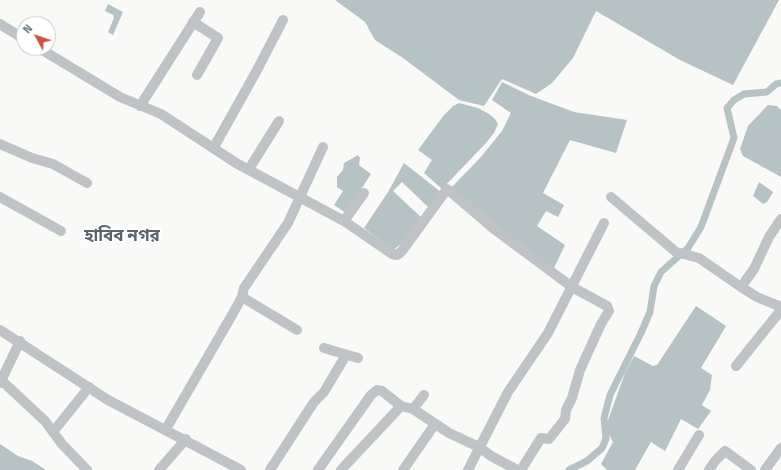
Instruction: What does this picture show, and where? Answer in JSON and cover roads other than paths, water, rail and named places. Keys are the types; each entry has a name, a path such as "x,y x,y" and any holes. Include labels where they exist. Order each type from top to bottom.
{"street":[{"path":"140,106 200,12"},
{"path":"214,148 284,20"},
{"path":"194,22 218,38 197,75"},
{"path":"0,24 16,34"},
{"path":"52,56 120,97 160,114 249,169 344,221 392,254 397,255 402,251 447,189 494,229 572,287 609,307 609,311 601,324 580,370 572,398 566,410 565,419 549,439 541,438 521,470"},
{"path":"249,169 279,121"},
{"path":"0,144 32,158 53,164 87,183"},
{"path":"166,429 242,297 244,288 288,223 323,147"},
{"path":"344,221 364,193"},
{"path":"0,197 62,231"},
{"path":"611,197 676,252 693,255 757,297 781,308 736,366"},
{"path":"741,287 757,264 769,237 781,218"},
{"path":"468,470 508,392 548,333 604,223"},
{"path":"242,297 297,330"},
{"path":"0,330 20,341 50,363 89,386 108,400 166,429 241,470"},
{"path":"20,341 1,382 45,421 74,457 87,470"},
{"path":"324,348 358,358"},
{"path":"270,470 314,402 324,392 346,355"},
{"path":"53,432 89,386"},
{"path":"318,470 371,395 377,390 382,391 401,406 413,409 435,424 479,447 491,456 517,470"},
{"path":"413,409 424,395"},
{"path":"341,470 401,406"},
{"path":"403,470 435,424"},
{"path":"678,470 699,435"},
{"path":"159,470 186,440"},
{"path":"765,470 781,448"},
{"path":"709,470 725,451 750,470"}],"waterway":[{"path":"569,470 587,461 602,448 606,439 604,418 610,395 650,312 654,286 661,272 688,248 701,227 734,138 727,108 734,100 744,94 767,92 776,84 781,83"}],"district":[{"name":"হাবিব নগর","path":"122,237"}]}
